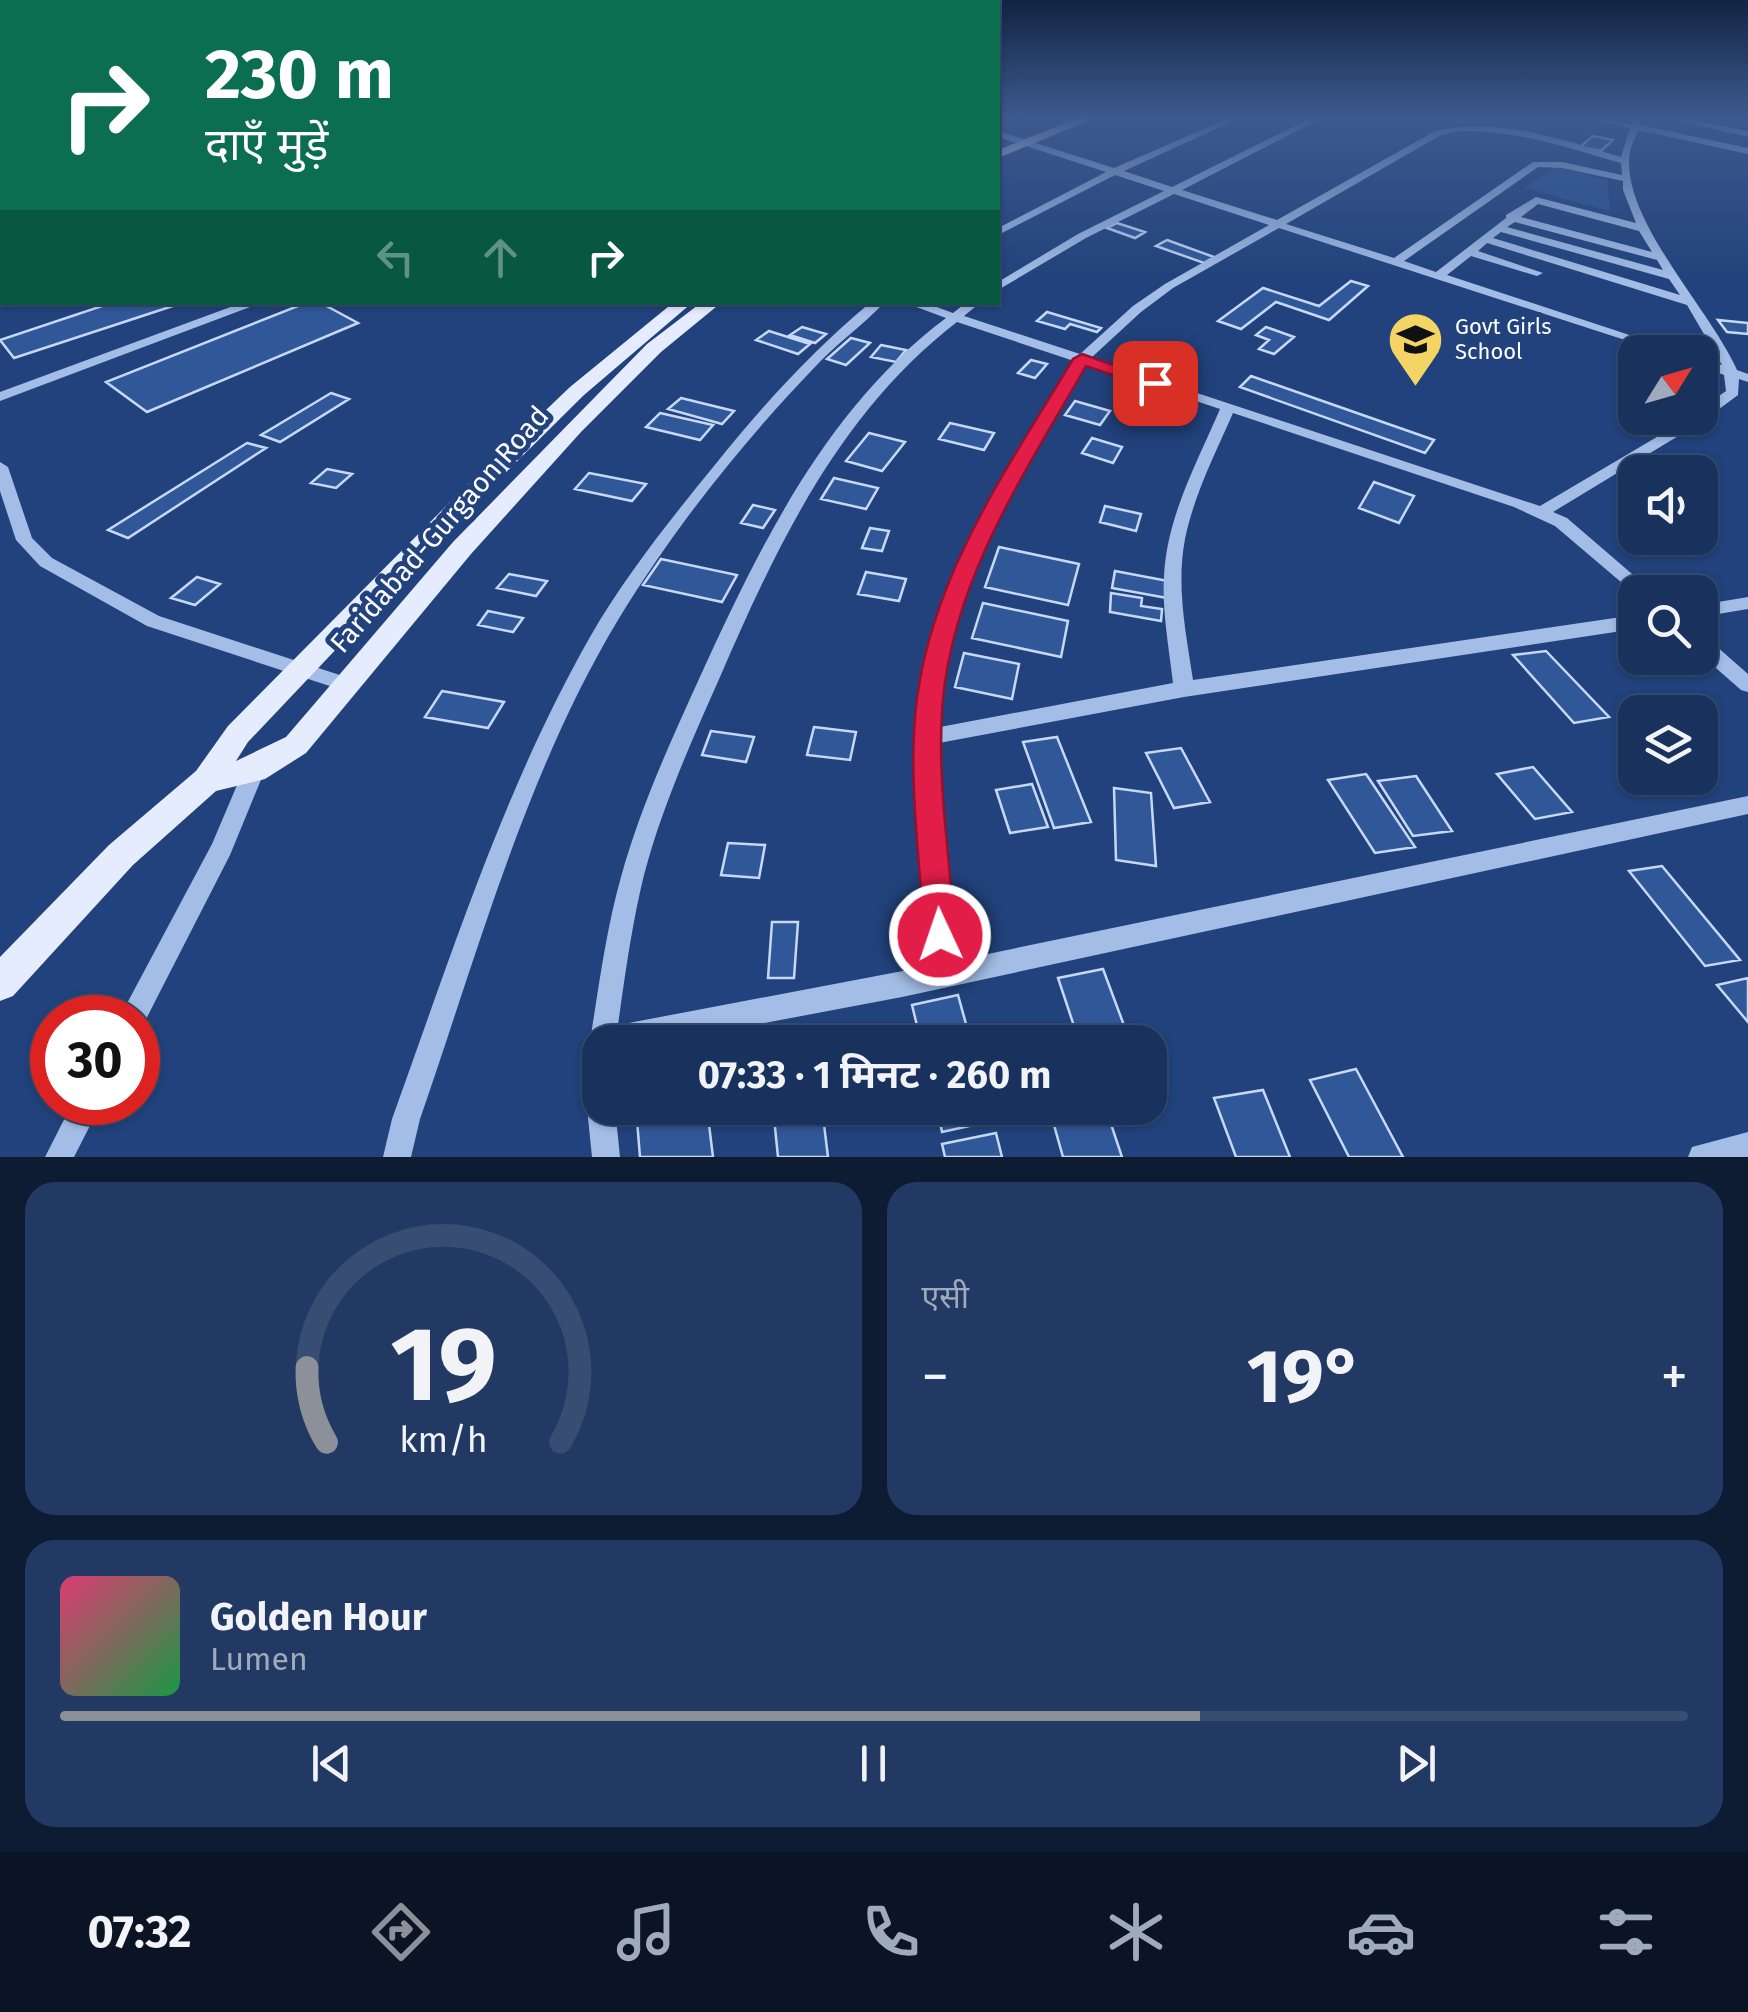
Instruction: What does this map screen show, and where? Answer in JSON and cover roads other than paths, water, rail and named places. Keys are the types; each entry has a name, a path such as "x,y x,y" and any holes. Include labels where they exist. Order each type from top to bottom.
{"main road":[{"name":"Faridabad-Gurgaon Road","path":"0,983 121,855 207,780 238,734 461,504 564,404 689,306"},
{"name":"Faridabad-Gurgaon Road","path":"207,780 254,770 296,745 462,548 654,348 689,306"}],"street":[{"path":"1109,172 1621,335"},
{"path":"1000,287 1082,236 1210,172"},
{"path":"942,975 928,738 940,645 976,538 1082,359 1169,286 1371,172"},
{"path":"1396,262 1525,172"},
{"path":"1593,172 1628,180"},
{"path":"1626,172 1659,258 1742,376"},
{"path":"1000,231 1112,173"},
{"path":"1438,276 1532,201 1543,200 1646,229"},
{"path":"1510,217 1659,258"},
{"path":"1497,228 1672,276"},
{"path":"1484,239 1692,303"},
{"path":"1468,251 1537,274"},
{"path":"0,396 249,305"},
{"path":"397,1157 406,1119 509,836 554,724 597,641 654,555 769,406 829,344 876,305"},
{"path":"918,305 1542,512 1586,540 1625,575"},
{"path":"606,1025 632,879 650,822 758,566 823,454 852,416 953,317 971,305"},
{"path":"1718,368 1742,376"},
{"path":"1718,403 1733,392 1742,376"},
{"path":"1184,690 1174,605 1174,559 1190,496 1228,408"},
{"path":"1542,512 1669,435"},
{"path":"0,467 24,540 46,562 154,621 348,685"},
{"path":"1718,608 1748,603"},
{"path":"928,738 1184,690 1618,625"},
{"path":"1718,658 1748,685"},
{"path":"144,995 222,848 254,770"},
{"path":"689,1025 1748,805"},
{"path":"59,1157 76,1125"},
{"path":"603,1125 606,1157"},
{"path":"1702,1157 1748,1146"}],"place":[{"name":"Govt Girls School","path":"1416,388"}]}
